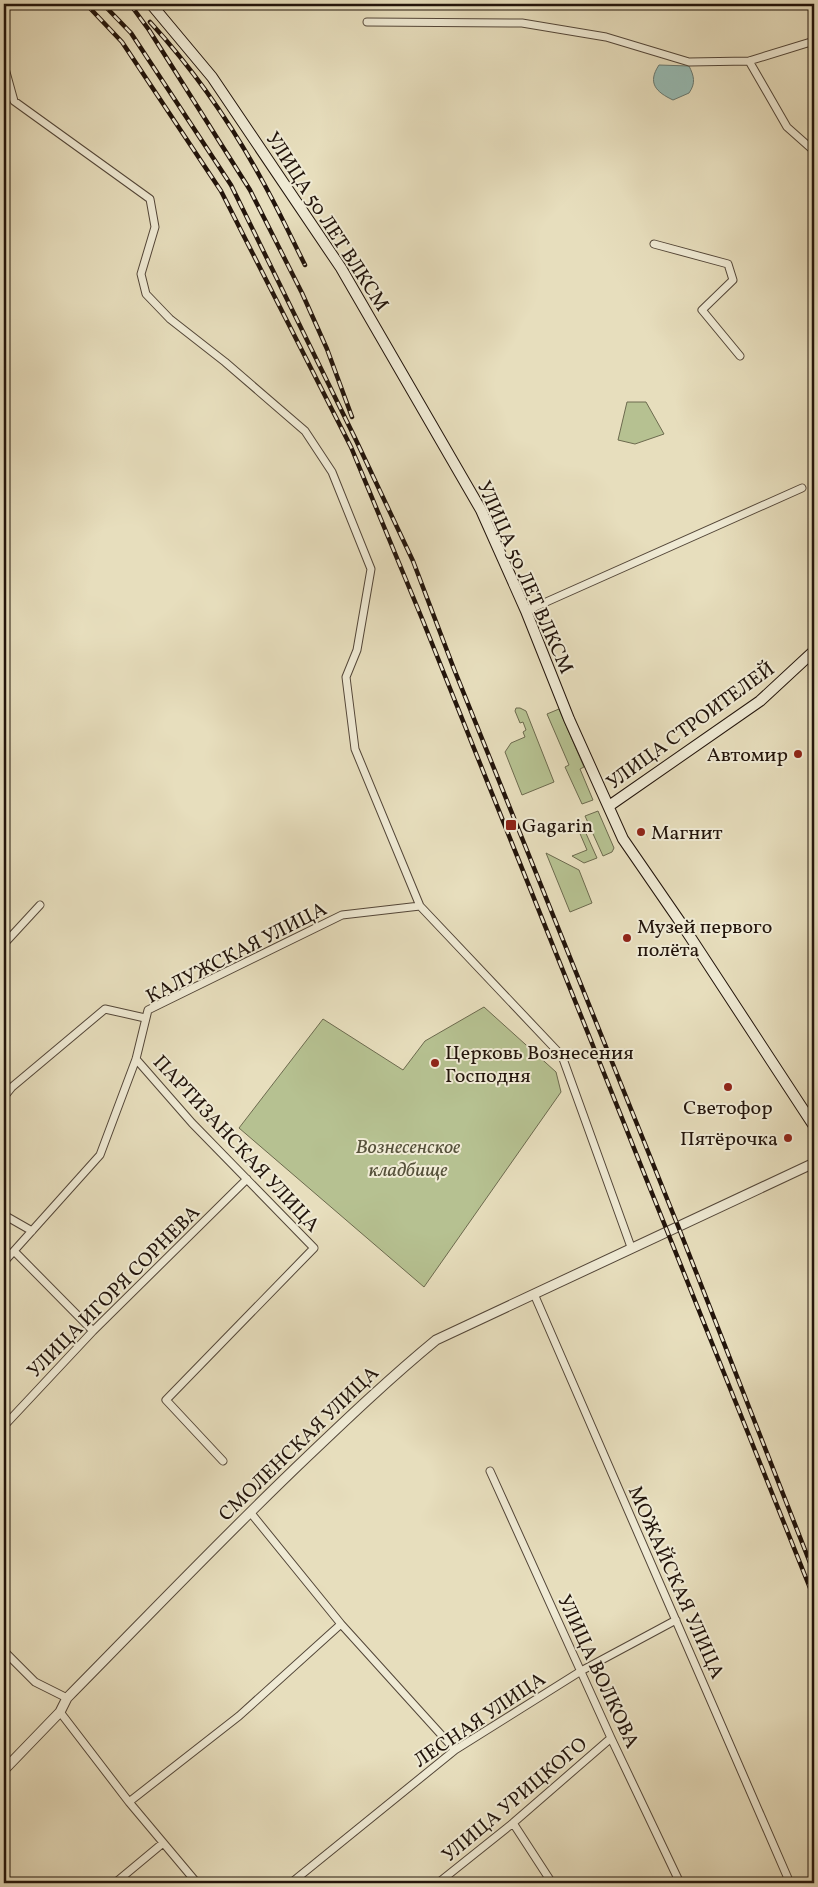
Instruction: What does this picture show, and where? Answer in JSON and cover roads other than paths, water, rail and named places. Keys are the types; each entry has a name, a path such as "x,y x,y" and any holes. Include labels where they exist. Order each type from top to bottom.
{"main road":[{"name":"УЛИЦА 50 ЛЕТ ВЛКСМ","path":"151,4 212,76 341,268 481,510 526,611 569,719 610,806 623,839 685,929 814,1126"},
{"name":"УЛИЦА СТРОИТЕЛЕЙ","path":"610,806 760,701 813,654"}],"street":[{"path":"366,22 522,23 606,37 689,62 749,61 814,41"},
{"path":"749,61 786,126 814,151"},
{"path":"4,65 14,101 150,199 155,227 141,274 146,294 170,319 225,362 305,431 332,472 371,569 357,650 346,677 355,749 420,906 562,1056 631,1247"},
{"path":"654,244 728,264 733,280 702,310 740,356"},
{"path":"526,611 802,488"},
{"path":"4,944 40,905"},
{"name":"КАЛУЖСКАЯ УЛИЦА","path":"4,1262 100,1156 136,1060 148,1010 342,915 420,906"},
{"path":"4,1098 12,1087 105,1010 145,1018"},
{"name":"ПАРТИЗАНСКАЯ УЛИЦА","path":"136,1060 192,1122 314,1248 166,1400 223,1461"},
{"name":"СМОЛЕНСКАЯ УЛИЦА","path":"4,1770 60,1712 67,1698 250,1512 354,1412 436,1340 631,1247 814,1163"},
{"name":"УЛИЦА ИГОРЯ СОРНЕВА","path":"4,1426 93,1331 247,1179"},
{"path":"4,1216 32,1231"},
{"path":"14,1251 93,1331"},
{"name":"МОЖАЙСКАЯ УЛИЦА","path":"534,1294 790,1883"},
{"name":"УЛИЦА ВОЛКОВА","path":"490,1471 611,1738 680,1883"},
{"path":"250,1512 341,1624 455,1750"},
{"name":"ЛЕСНАЯ УЛИЦА","path":"291,1883 455,1750 581,1671 676,1620"},
{"path":"129,1802 239,1716 341,1624"},
{"path":"4,1651 35,1682 67,1698"},
{"path":"60,1712 129,1802 197,1883"},
{"name":"УЛИЦА УРИЦКОГО","path":"438,1883 513,1823 611,1738"},
{"path":"513,1823 552,1883"},
{"path":"115,1883 163,1843"}],"water":[{"path":"659,65 689,66 694,80 689,93 673,100 662,94 654,82 655,71"}],"railway":[{"path":"86,4 122,42 221,191 351,447 423,621 814,1598"},
{"path":"103,4 131,33 231,185 413,561 454,669 678,1226 814,1573"},
{"path":"130,4 149,30 250,190 302,293 327,349 352,417"},
{"path":"150,22 197,79 238,140 269,192 305,265"}],"place":[{"name":"Автомир","path":"798,754"},
{"name":"Gagarin","path":"511,825"},
{"name":"Магнит","path":"641,832"},
{"name":"Музей первого полёта","path":"627,938"},
{"name":"Церковь Вознесения Господня","path":"435,1063"},
{"name":"Светофор","path":"728,1087"},
{"name":"Пятёрочка","path":"788,1138"}],"park label":[{"name":"Вознесенское кладбище","path":"408,1158"}]}
